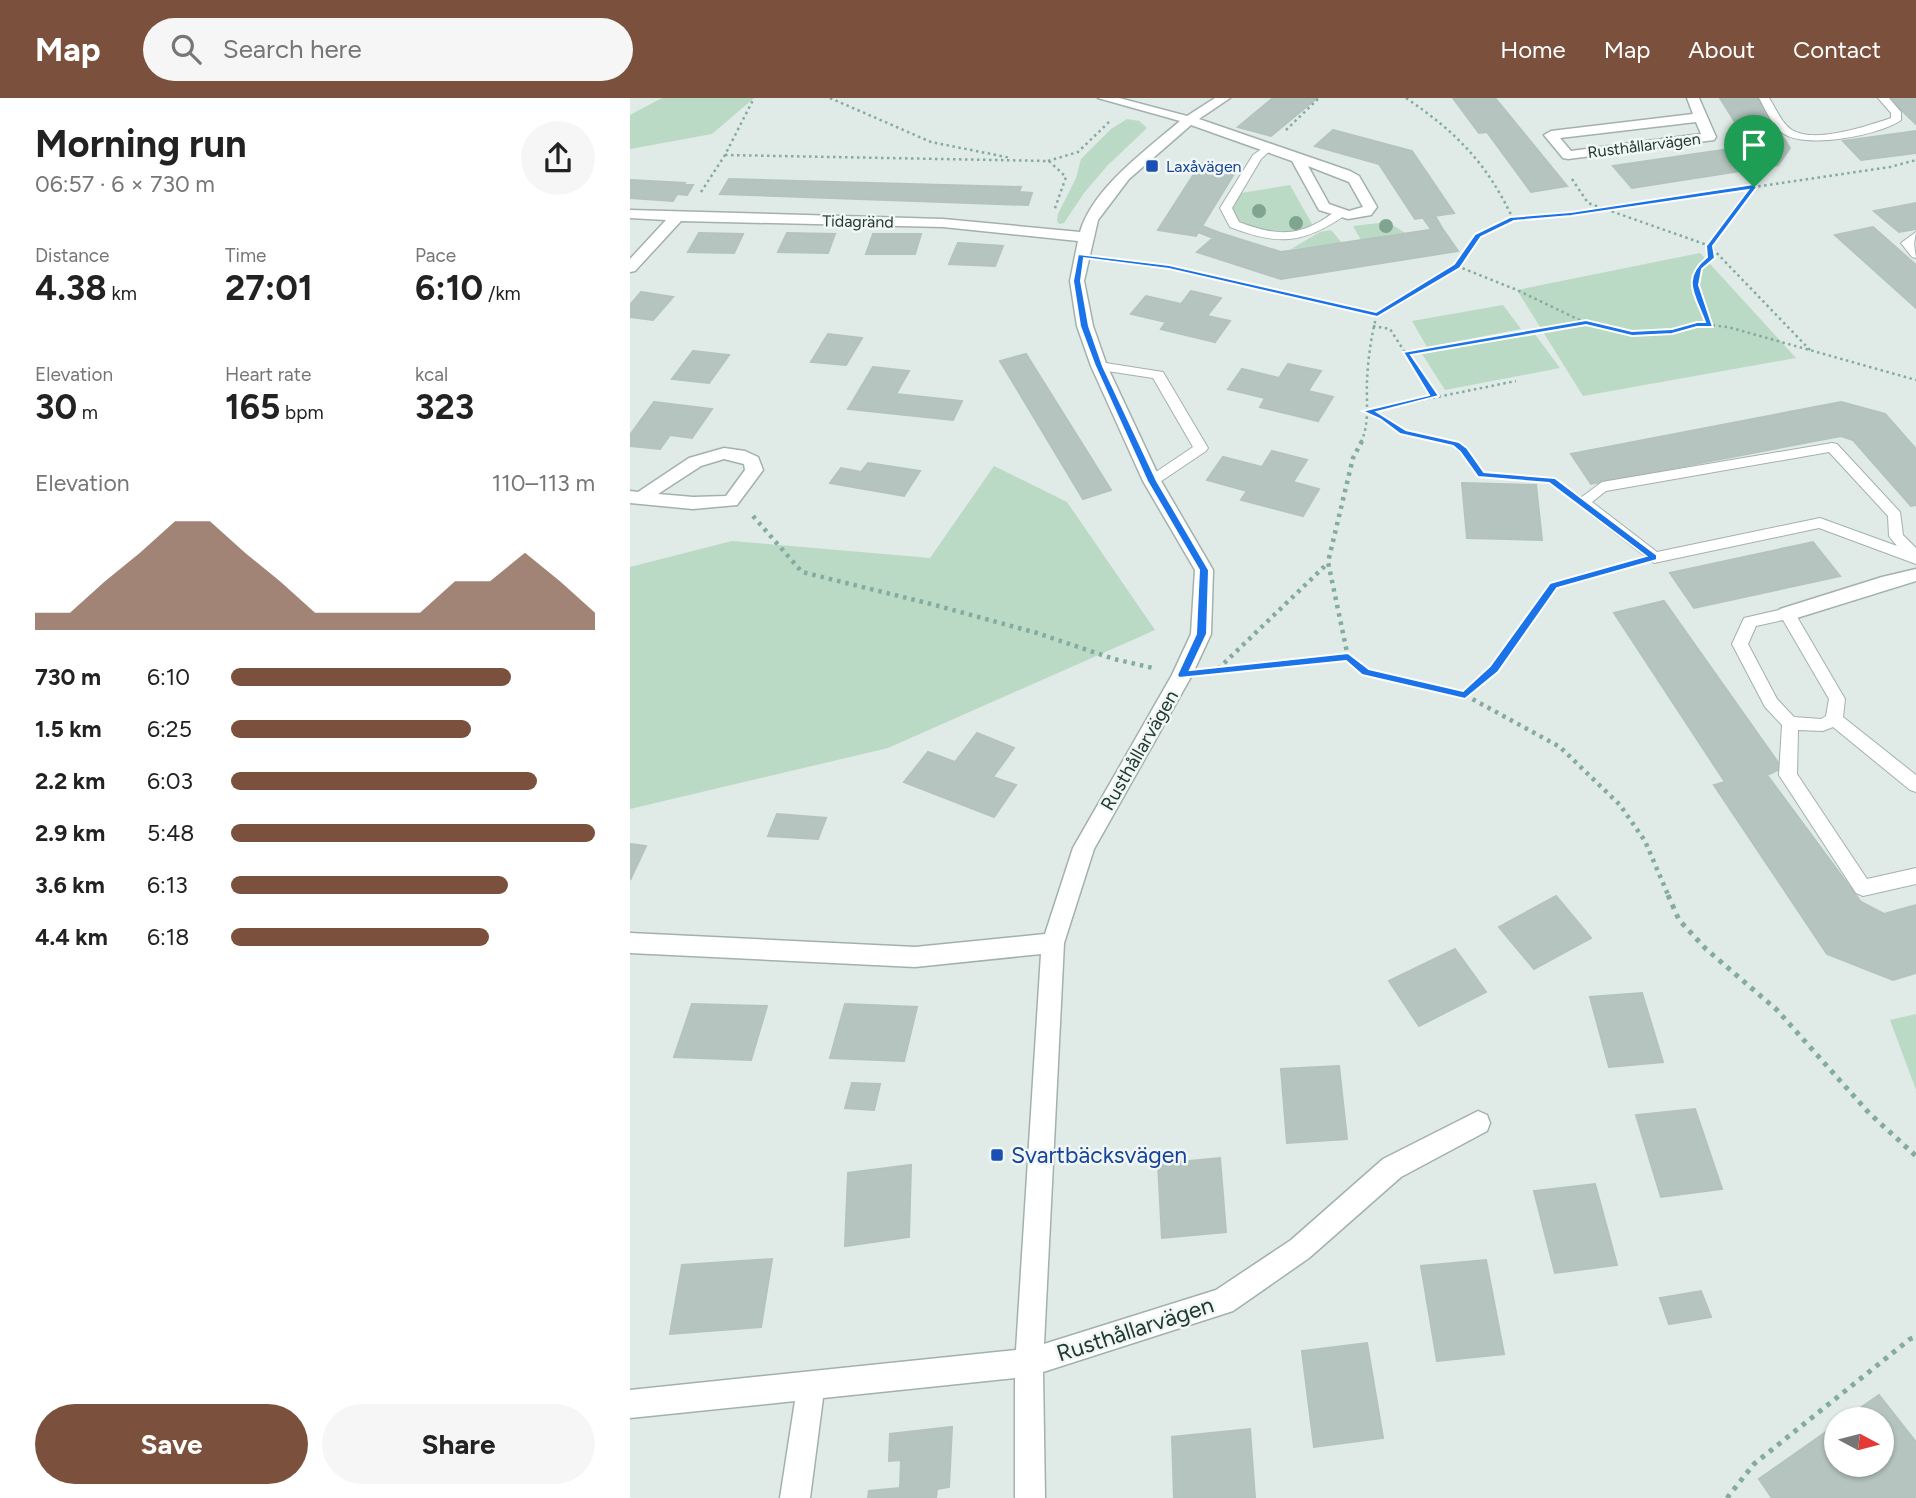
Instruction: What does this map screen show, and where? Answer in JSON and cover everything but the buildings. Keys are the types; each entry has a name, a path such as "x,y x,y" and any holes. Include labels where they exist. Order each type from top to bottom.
{"street":[{"path":"1104,98 1189,120 1345,174 1354,179 1370,207 1359,215 1340,214 1324,207 1297,159"},
{"name":"Rusthållarvägen","path":"1030,1498 1029,1363 1053,943 1084,848 1182,675 1201,634 1204,570 1152,481 1099,366 1085,326 1077,281 1091,220 1124,176 1189,120 1224,98"},
{"name":"Rusthållarvägen","path":"1693,98 1702,117 1709,137 1568,155 1551,135 1702,117"},
{"name":"Tidagränd","path":"630,214 676,218 946,223 1044,235 1084,246"},
{"path":"630,268 676,218"},
{"path":"724,452 743,454 752,461 754,470 731,501 718,504 636,497 700,461 724,452"},
{"path":"1787,614 1916,575"},
{"path":"630,943 818,950 915,957 1053,943"},
{"name":"Rusthållarvägen","path":"1029,1363 1223,1301 1300,1249 1392,1168 1478,1123"},
{"path":"630,1404 1029,1363"},
{"path":"795,1498 811,1387"}],"lane":[{"path":"1764,98 1788,132 1802,136 1856,131 1896,120 1896,112 1883,98"},
{"path":"1268,148 1257,157 1226,208 1234,224 1269,237 1283,239 1311,232 1340,214"},
{"path":"1916,236 1907,243 1916,254"},
{"path":"1099,366 1158,374 1201,448 1152,481"},
{"path":"1832,447 1895,515 1896,536 1916,558 1820,523 1654,558 1582,502 1602,487 1832,447"},
{"path":"1787,614 1837,699 1834,719 1823,725 1790,723 1771,704 1740,644 1750,622 1787,614"},
{"path":"1834,719 1916,785"},
{"path":"1790,723 1788,775 1863,888 1916,876"}],"path":[{"path":"676,218 705,188 754,98"},
{"path":"830,98 931,142 1009,158 1049,161 1066,177 1044,235"},
{"path":"1268,148 1319,98"},
{"path":"1406,98 1447,126 1462,142 1502,194 1513,219"},
{"path":"724,155 1049,161 1078,152 1100,128 1133,104"},
{"path":"1568,155 1563,164 1588,203 1710,246 1811,351"},
{"path":"1916,160 1890,167 1604,209 1513,219 1478,236 1457,266 1377,314 1373,326 1367,380 1367,430 1353,458 1328,562 1348,657 1366,673 1465,695 1560,747 1620,805 1645,841 1679,920 1706,948 1777,1010 1870,1113 1916,1156"},
{"path":"1710,325 1695,285 1698,268 1711,258 1710,246 1754,187"},
{"path":"1084,246 1377,314"},
{"path":"1457,266 1517,290 1586,323 1632,333 1672,331 1697,324 1728,327 1916,380"},
{"path":"1406,354 1586,323"},
{"path":"1373,326 1390,329 1435,396"},
{"path":"1367,411 1517,381"},
{"path":"1367,411 1383,417 1403,432 1455,444 1463,450 1481,475 1552,480 1582,502"},
{"path":"731,501 757,518 802,572 1037,633 1114,659 1182,675 1348,657"},
{"path":"1465,695 1494,669 1553,585 1654,558"},
{"path":"1216,671 1328,562"},
{"path":"1727,1498 1754,1464 1910,1339 1916,1337"}],"green space":[{"path":"662,98 754,98 712,134 630,149 630,115"},
{"path":"1127,119 1139,121 1147,128 1107,166 1084,193 1064,223 1059,224 1058,214 1076,178 1081,159 1111,129"},
{"path":"1290,185 1312,224 1304,230 1275,233 1236,219 1233,207 1241,193"},
{"path":"1388,222 1405,233 1361,240 1353,226"},
{"path":"1331,230 1342,243 1291,249 1320,232"},
{"path":"1700,253 1796,358 1583,396 1517,290"},
{"path":"1503,305 1521,329 1427,347 1412,321"},
{"path":"1534,333 1560,368 1445,390 1422,354"},
{"path":"994,466 1067,502 1155,630 888,748 630,809 630,567 732,541 930,558"},
{"path":"1916,1014 1916,1090 1890,1020"}],"place":[{"name":"Laxåvägen","path":"1152,166"},
{"name":"Svartbäcksvägen","path":"997,1155"}],"route":[{"path":"1754,187 1710,246 1711,258 1698,268 1695,285 1710,325 1697,324 1672,331 1632,333 1586,323 1406,354 1435,396 1367,411 1383,417 1403,432 1455,444 1469,457 1473,467 1481,475 1552,480 1654,558 1553,585 1494,669 1465,695 1366,673 1348,657 1182,675 1201,634 1204,570 1152,481 1099,366 1085,326 1077,281 1081,256 1169,267 1377,314 1457,266 1478,236 1513,219 1571,214 1754,187"}]}
